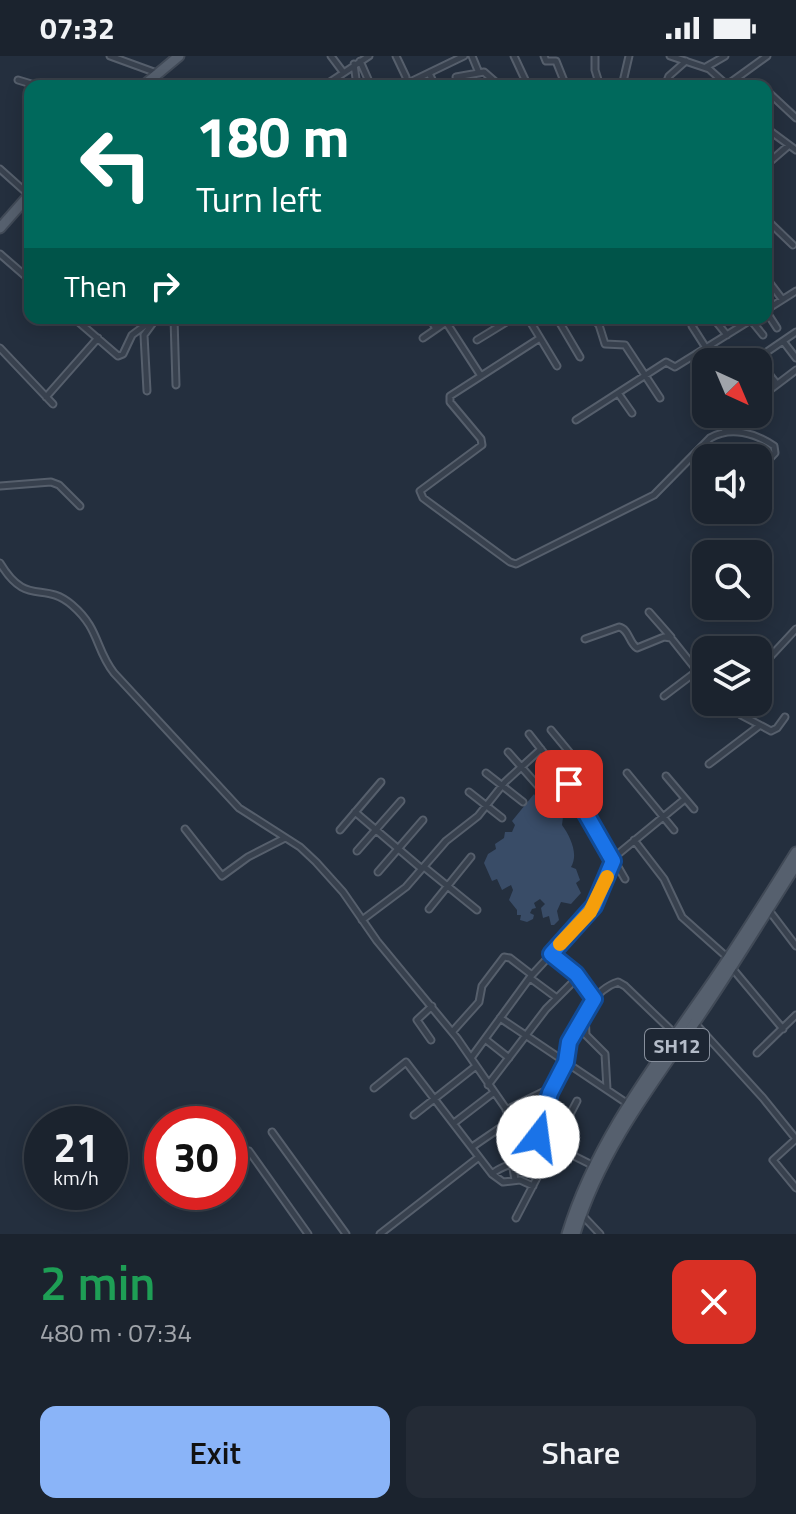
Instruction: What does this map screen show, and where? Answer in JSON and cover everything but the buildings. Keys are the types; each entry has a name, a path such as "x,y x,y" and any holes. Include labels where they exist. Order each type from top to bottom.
{"main road":[{"path":"147,80 176,56"},
{"path":"148,80 176,56"},
{"path":"0,231 24,203"},
{"path":"567,1234 628,1104 730,962 796,852"},
{"name":"SH12","path":"575,1234 598,1168 796,865"}],"street":[{"path":"110,56 154,72"},
{"path":"331,56 343,72"},
{"path":"332,80 369,56"},
{"path":"396,56 405,80"},
{"path":"440,56 445,65"},
{"path":"414,80 464,56"},
{"path":"472,56 479,73"},
{"path":"514,56 525,80"},
{"path":"544,56 546,61 556,61 562,80"},
{"path":"595,56 598,80"},
{"path":"623,80 629,56"},
{"path":"670,56 706,67 720,80"},
{"path":"706,67 725,56"},
{"path":"735,80 767,56"},
{"path":"667,80 687,60"},
{"path":"357,63 357,80"},
{"path":"357,63 367,80"},
{"path":"429,73 432,80"},
{"path":"456,77 479,73 493,80"},
{"path":"18,80 24,82"},
{"path":"772,96 796,118"},
{"path":"772,133 796,150"},
{"path":"772,160 788,146"},
{"path":"0,169 24,191"},
{"path":"772,225 793,245"},
{"path":"0,254 24,275"},
{"path":"772,286 782,300"},
{"path":"772,307 796,291"},
{"path":"772,320 777,328"},
{"path":"81,324 121,356 132,335 148,324"},
{"path":"147,391 144,335 152,324"},
{"path":"174,324 176,385"},
{"path":"433,324 436,329"},
{"path":"423,338 443,324"},
{"path":"451,324 481,376"},
{"path":"477,340 503,324"},
{"path":"532,324 557,366"},
{"path":"561,324 580,357"},
{"path":"598,324 605,344 625,345 660,398"},
{"path":"692,324 706,348 744,324"},
{"path":"718,324 727,335"},
{"path":"755,324 763,335"},
{"path":"772,348 796,332"},
{"path":"46,397 98,338"},
{"path":"540,338 449,399 481,439 482,445 420,491 420,495 513,564 654,495 710,438 729,428"},
{"path":"783,341 796,358"},
{"path":"0,348 53,404"},
{"path":"576,420 668,362 675,367 692,357"},
{"path":"772,388 796,370"},
{"path":"772,379 777,384"},
{"path":"618,393 632,413"},
{"path":"723,433 753,434 768,444"},
{"path":"0,486 51,482 59,485 80,506"},
{"path":"0,563 10,578 24,590 52,593 76,609 95,631 107,665 239,808 300,847 316,862 453,1031 513,1119 538,1137 598,1168"},
{"path":"649,612 692,665"},
{"path":"585,639 619,627 624,629 637,648 664,637 671,638"},
{"path":"772,655 796,629"},
{"path":"664,696 692,675"},
{"path":"745,716 759,726 774,730 785,717"},
{"path":"709,764 759,726"},
{"path":"551,730 583,767 581,774 560,793"},
{"path":"529,734 569,784 625,879"},
{"path":"362,920 406,887 446,841 475,819 502,786 541,749"},
{"path":"508,752 540,788"},
{"path":"486,773 523,802"},
{"path":"627,773 674,830"},
{"path":"666,776 694,809"},
{"path":"340,830 381,782"},
{"path":"469,792 502,818"},
{"path":"471,1058 531,977 594,906 612,860 685,799"},
{"path":"357,851 401,801"},
{"path":"355,812 477,910"},
{"path":"378,872 423,820"},
{"path":"185,829 222,876 248,857 285,838"},
{"path":"634,840 664,879 682,917 730,962 783,1029"},
{"path":"429,909 471,857"},
{"path":"768,909 796,946"},
{"path":"551,954 578,977 594,999"},
{"path":"453,1031 481,1000 482,986 504,957 510,958 557,998"},
{"path":"488,1085 526,1035 578,977"},
{"path":"492,1174 501,1166 524,1158 538,1137 552,1088 566,1062 569,1042 594,999 612,984 618,982 676,1034"},
{"path":"431,1040 417,1019 432,1006"},
{"path":"585,1012 586,1035 605,1054 607,1089"},
{"path":"500,1018 628,1104"},
{"path":"757,1053 795,1020"},
{"path":"694,1022 796,1139 773,1160 796,1188"},
{"path":"485,1039 509,1058"},
{"path":"374,1088 406,1062 492,1174 507,1183 515,1180 533,1186"},
{"path":"414,1115 476,1066"},
{"path":"506,1110 552,1088"},
{"path":"454,1123 493,1093"},
{"path":"516,1218 577,1101"},
{"path":"472,1147 513,1119"},
{"path":"272,1132 346,1234"},
{"path":"249,1151 307,1233"},
{"path":"380,1234 479,1157"},
{"path":"512,1163 515,1180"},
{"path":"581,1214 600,1234"}],"water":[{"path":"534,794 535,802 544,802 547,804 545,807 550,808 548,816 555,816 556,811 563,817 562,825 574,851 571,867 576,869 580,880 576,883 581,893 571,904 561,902 557,911 559,920 554,925 551,925 549,916 543,918 541,908 545,904 540,899 534,903 536,908 530,913 534,915 533,919 527,922 520,920 521,915 517,915 509,900 513,890 511,885 502,890 497,879 492,881 484,863 488,854 496,849 495,844 504,838 505,832 512,832 515,825 512,821"}],"slow traffic":[{"path":"560,944 590,912 607,877"}],"route":[{"path":"538,1137 550,1093 566,1062 569,1042 594,999 576,974 551,954 590,912 599,898 613,861 569,784"}]}
